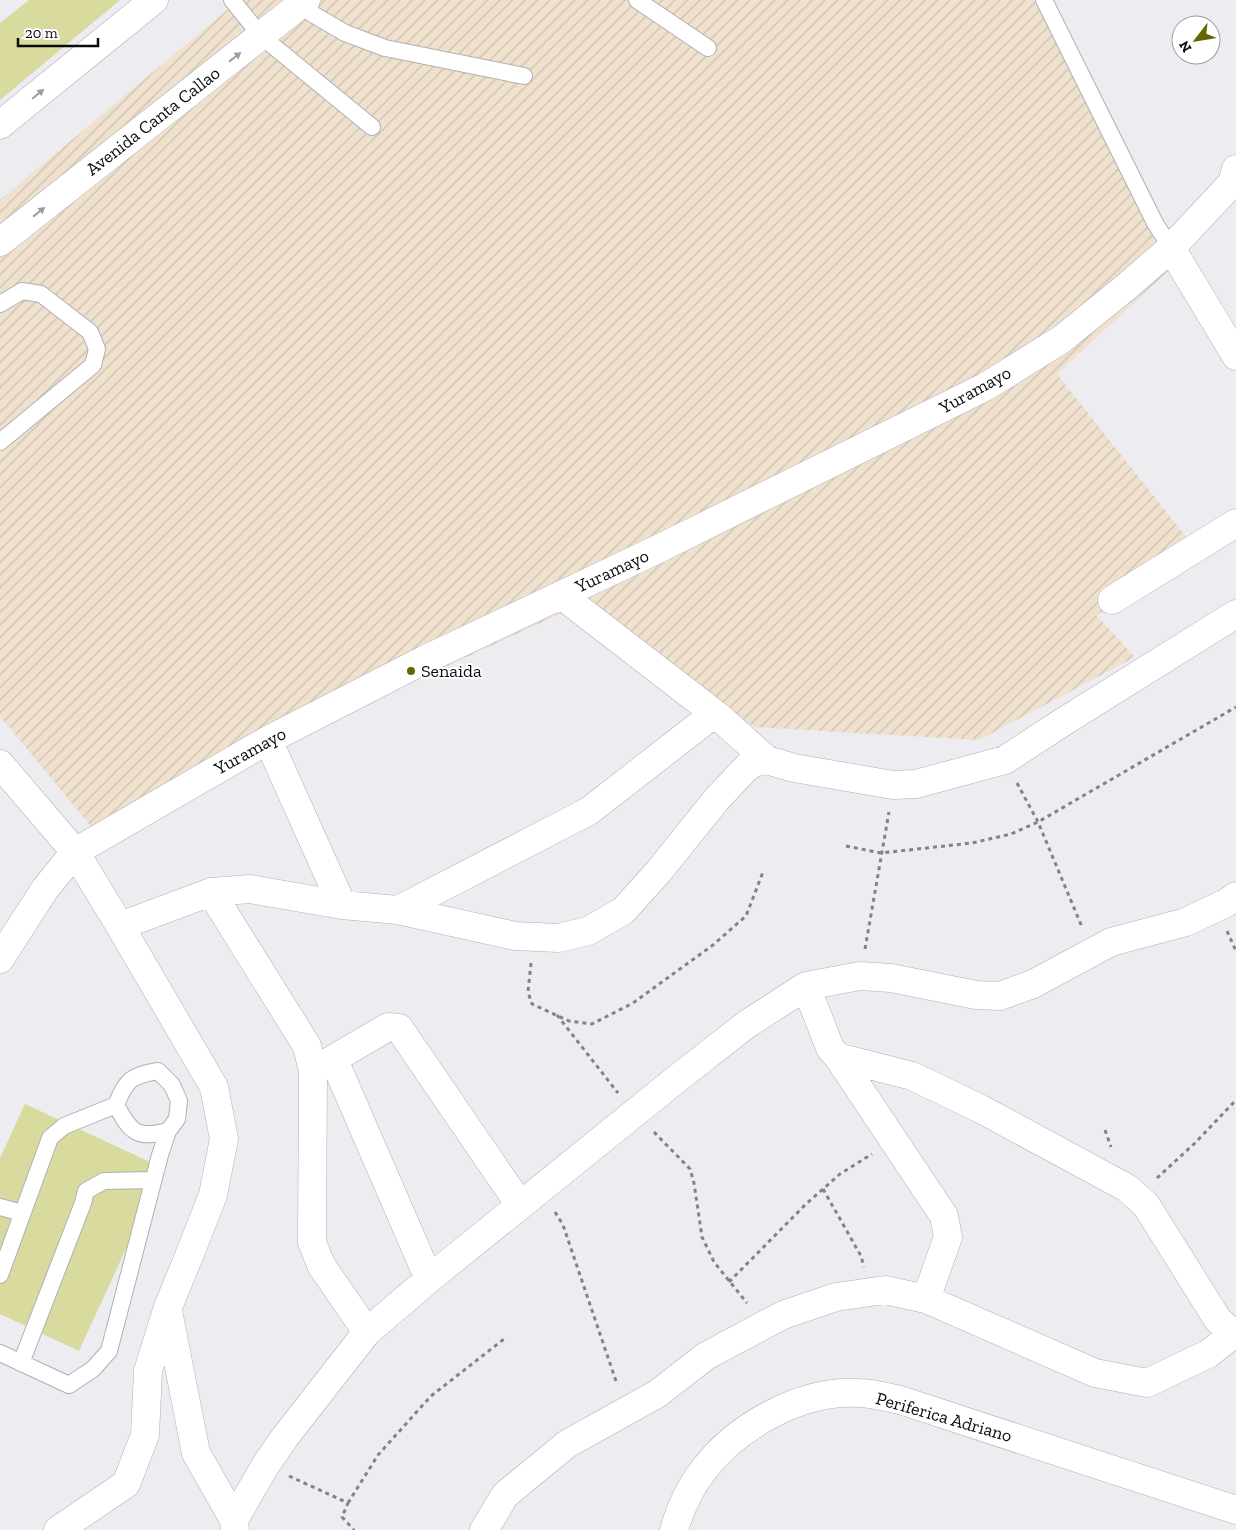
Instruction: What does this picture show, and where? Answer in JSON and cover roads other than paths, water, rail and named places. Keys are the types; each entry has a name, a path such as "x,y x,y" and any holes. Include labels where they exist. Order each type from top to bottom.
{"street":[{"path":"0,125 154,0"},
{"name":"Avenida Canta Callao","path":"0,242 302,3"},
{"name":"Yuramayo","path":"0,959 45,889 75,852 268,740 424,660 691,533 985,387 1062,340 1171,248 1235,181"},
{"path":"1171,248 1236,356"},
{"path":"1112,600 1236,523"},
{"path":"561,595 718,716 767,760 794,768 893,785 916,784 1005,760 1236,614"},
{"path":"398,910 589,811 706,720 718,716"},
{"path":"268,740 342,905"},
{"path":"120,926 211,892 250,889 342,905 398,910 515,936 558,938 588,931 622,911 659,871 716,800 748,766 767,760"},
{"path":"0,764 75,852 120,926 214,1087 224,1139 213,1195 168,1307 148,1371 145,1435 126,1484 58,1530"},
{"path":"211,892 307,1046 324,1066 429,1279"},
{"path":"235,1525 266,1466 285,1437 368,1332 429,1279 633,1114 747,1024 806,986 860,976 891,978 976,995 1000,996 1033,984 1111,942 1186,922 1226,903 1236,896"},
{"path":"806,986 830,1048 838,1057 944,1216 948,1237 926,1299"},
{"path":"324,1066 388,1027 399,1028 520,1205"},
{"path":"484,1530 505,1495 567,1444 657,1394 706,1356 783,1315 836,1297 885,1290 926,1299 1095,1373 1147,1383 1208,1354 1235,1333 1218,1320 1146,1206 1127,1188 981,1109 912,1076 838,1057"},
{"path":"324,1066 312,1242 321,1265 368,1332"},
{"path":"168,1307 196,1453 235,1525"},
{"name":"Periferica Adriano","path":"674,1530 679,1511 702,1472 726,1447 752,1426 784,1408 818,1396 858,1393 900,1400 1236,1510"}],"lane":[{"path":"232,0 261,36 372,127"},
{"path":"637,0 708,48"},
{"path":"1044,0 1155,223 1171,248"},
{"path":"302,3 345,33 385,48 524,76"},
{"path":"0,304 22,291 41,294 90,332 97,350 93,364 0,442"},
{"path":"0,1275 50,1138 64,1126 116,1105 128,1081 141,1074 158,1071 172,1085 179,1101 177,1119 168,1131 109,1351 93,1370 69,1386 0,1352"},
{"path":"116,1105 125,1122 137,1133 152,1135 168,1131"},
{"path":"21,1363 84,1203 86,1191 104,1181 154,1180"},
{"path":"0,1207 22,1213"}],"place":[{"name":"Senaida","path":"411,671"}]}
